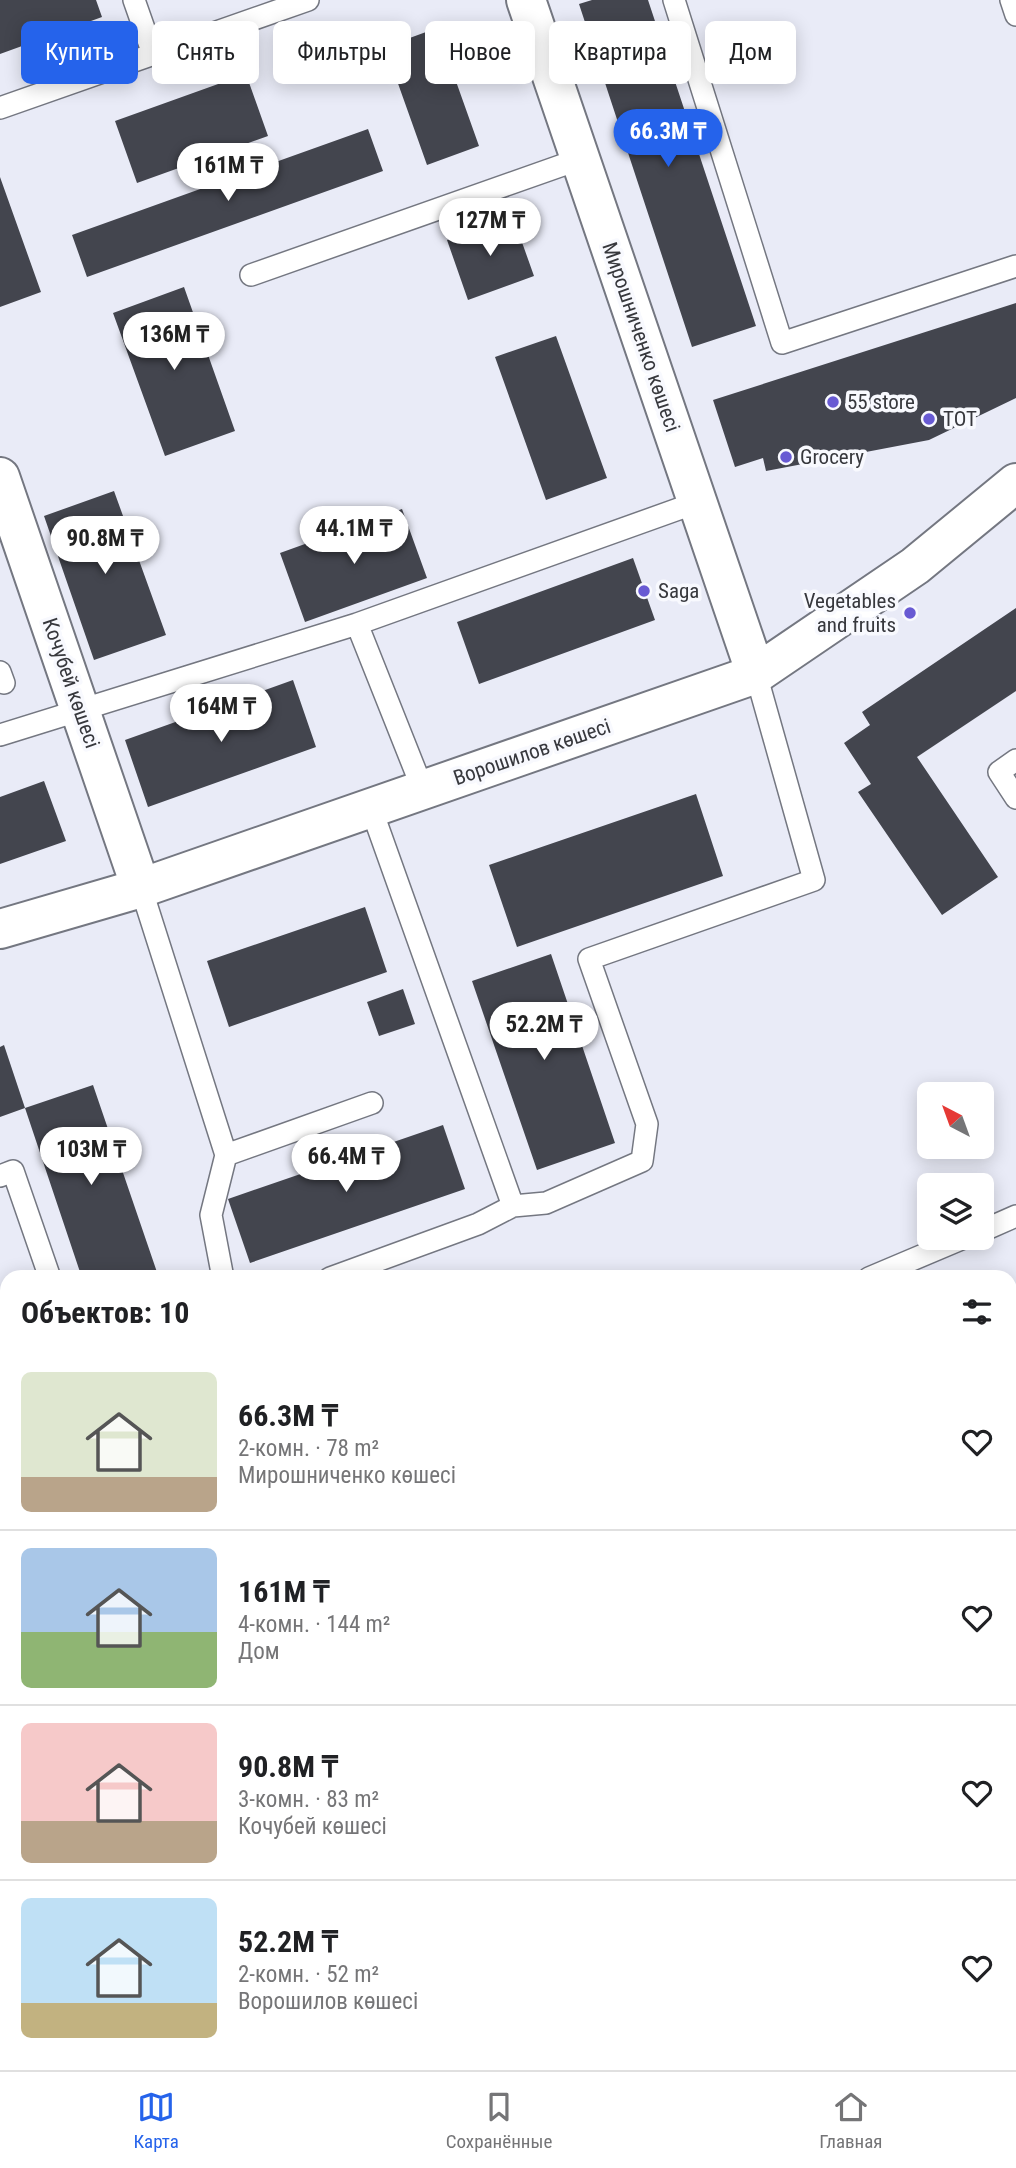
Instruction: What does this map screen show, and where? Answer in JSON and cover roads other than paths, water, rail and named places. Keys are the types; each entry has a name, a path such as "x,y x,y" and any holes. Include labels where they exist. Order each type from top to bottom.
{"street":[{"name":"Мирошниченко көшесі","path":"526,0 756,674"},
{"name":"Кочубей көшесі","path":"0,477 141,888"},
{"name":"Ворошилов көшесі","path":"0,929 141,888 756,674 915,566 1016,483"}],"lane":[{"path":"134,0 152,51"},
{"path":"248,21 308,0"},
{"path":"674,0 782,343 1016,266"},
{"path":"1011,0 1016,15"},
{"path":"0,108 152,54"},
{"path":"251,275 580,159"},
{"path":"0,735 357,624 698,502"},
{"path":"357,624 423,790"},
{"path":"352,1270 478,1224 513,1206 546,1203 642,1161 647,1125 589,959 814,880 756,674"},
{"path":"1016,760 999,772 1016,798"},
{"path":"371,808 513,1206"},
{"path":"141,888 226,1155 211,1215 221,1270"},
{"path":"226,1155 372,1103"},
{"path":"0,1176 13,1171 47,1270"},
{"path":"994,1226 1016,1216"},
{"path":"888,1270 935,1250"}],"place":[{"name":"55 store","path":"833,402"},
{"name":"ТОТ","path":"929,419"},
{"name":"Grocery","path":"786,457"},
{"name":"Saga","path":"644,591"},
{"name":"Vegetables and fruits","path":"910,613"}]}
